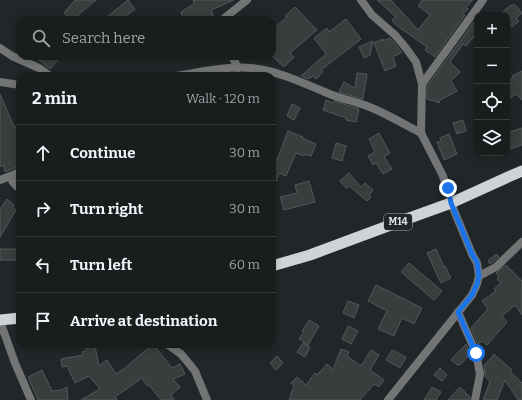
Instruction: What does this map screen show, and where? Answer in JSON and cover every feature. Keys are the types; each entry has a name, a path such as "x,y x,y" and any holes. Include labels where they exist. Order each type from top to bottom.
{"highway":[{"name":"M14","path":"276,265 310,255 451,203 522,172"},
{"path":"0,321 16,319"}],"street":[{"path":"227,16 247,0"},
{"path":"361,0 372,15 406,48 416,62 422,84 421,133 448,188 451,203 472,254 477,262 479,276 472,295 388,400"},
{"path":"422,84 483,0"},
{"path":"0,48 16,58"},
{"path":"21,60 44,72"},
{"path":"234,60 238,68"},
{"path":"198,72 238,68 250,68 273,72"},
{"path":"276,73 332,95 372,108 421,133"},
{"path":"0,82 16,84"},
{"path":"0,180 16,173"},
{"path":"16,174 12,178 12,181 16,185"},
{"path":"479,276 496,267 522,242"},
{"path":"458,312 476,353 480,374 475,400"},
{"path":"0,321 15,363 31,400"},
{"path":"173,348 181,354 195,371 207,400"}],"building":[{"path":"75,0 96,0 77,16 67,16 64,13"},
{"path":"128,0 135,9 126,16 108,16"},
{"path":"193,0 234,0 211,10 213,16 182,16 181,12 194,4"},
{"path":"377,0 391,0 418,30 430,15 418,6 422,0 473,0 466,7 468,9 463,14 465,15 435,57 425,50 427,47 396,25 392,20 396,17"},
{"path":"514,4 522,13 516,18 519,21 512,27 510,25 510,12 503,12 511,5 512,6"},
{"path":"295,7 317,30 290,53 294,57 284,67 276,60 276,27 287,17 285,16"},
{"path":"346,19 361,39 321,70 323,72 316,79 313,76 308,79 301,76 326,54 314,38 327,28 329,32"},
{"path":"474,22 474,37 466,46 463,44 450,62 460,72 451,81 457,91 440,100 439,103 427,99 427,86"},
{"path":"390,38 402,52 393,57 396,66 385,71 374,43"},
{"path":"373,41 370,55 364,58 359,47"},
{"path":"39,60 58,60 50,69"},
{"path":"522,71 522,100 516,94 510,98 510,80 513,78 512,76"},
{"path":"357,73 367,74 363,99 339,92 344,82 355,88"},
{"path":"0,94 14,127 16,126 16,167 5,172 3,165 0,167"},
{"path":"326,100 359,109 356,122 346,120 346,118 323,110"},
{"path":"292,104 300,108 294,120 287,116"},
{"path":"463,120 466,131 457,134 453,123"},
{"path":"522,128 522,145 510,149 510,132"},
{"path":"288,131 316,144 311,156 305,154 304,156 296,153 286,176 279,173 276,181 277,160"},
{"path":"379,133 390,153 384,157 392,169 383,174 376,163 373,165 368,156 375,152 369,139"},
{"path":"449,134 457,154 444,160 437,142 441,141 440,138"},
{"path":"336,143 346,146 342,161 332,158"},
{"path":"349,173 361,187 365,183 373,190 369,196 371,197 367,201 349,186 346,188 340,181"},
{"path":"309,181 315,202 284,210 280,197 297,193 295,185"},
{"path":"7,199 14,205 12,207 16,210 0,237 0,209"},
{"path":"0,249 16,249 16,260 0,260"},
{"path":"436,249 451,278 441,283 427,253"},
{"path":"496,254 499,257 490,264 488,261"},
{"path":"409,263 442,291 434,300 401,272"},
{"path":"506,265 522,281 522,315 515,305 502,316 507,322 487,345 482,341 478,344 471,328 488,309 482,301 496,291 494,289 501,283 497,279 499,277 496,273"},
{"path":"376,285 422,308 414,324 402,318 394,336 378,329 387,311 368,301"},
{"path":"348,301 359,305 354,318 343,313"},
{"path":"309,320 319,326 308,345 299,339"},
{"path":"348,326 358,331 351,344 342,339"},
{"path":"303,343 310,347 305,357 297,352"},
{"path":"466,344 470,354 460,365 457,365 451,360"},
{"path":"86,348 95,348 99,366 107,360 116,374 148,348 156,348 172,368 180,364 185,374 173,379 180,387 171,395 174,400 161,400 149,385 147,386 142,378 115,397 117,400 81,400 100,389 89,376 75,383 67,366 62,367 61,359 83,355 82,352 86,351"},
{"path":"341,349 349,352 347,356 361,366 371,350 379,355 370,370 384,380 379,387 374,384 360,400 289,400 294,386 291,383 297,377 306,385 315,373 317,375 327,364 333,369"},
{"path":"392,350 406,357 400,368 386,360"},
{"path":"494,354 512,370 510,371 522,383 522,400 518,400 505,380 497,400 483,400 490,382 485,376 484,366"},
{"path":"277,356 283,363 276,370 270,363"},
{"path":"440,368 447,375 442,381 434,375"},
{"path":"42,370 52,391 61,390 67,387 68,400 38,400 28,377"},
{"path":"432,387 441,392 436,400 424,400"},
{"path":"460,387 470,397 470,400 448,400"}],"route":[{"path":"448,188 451,203 472,254 477,262 479,276 477,284 472,295 458,312 476,353"}]}
